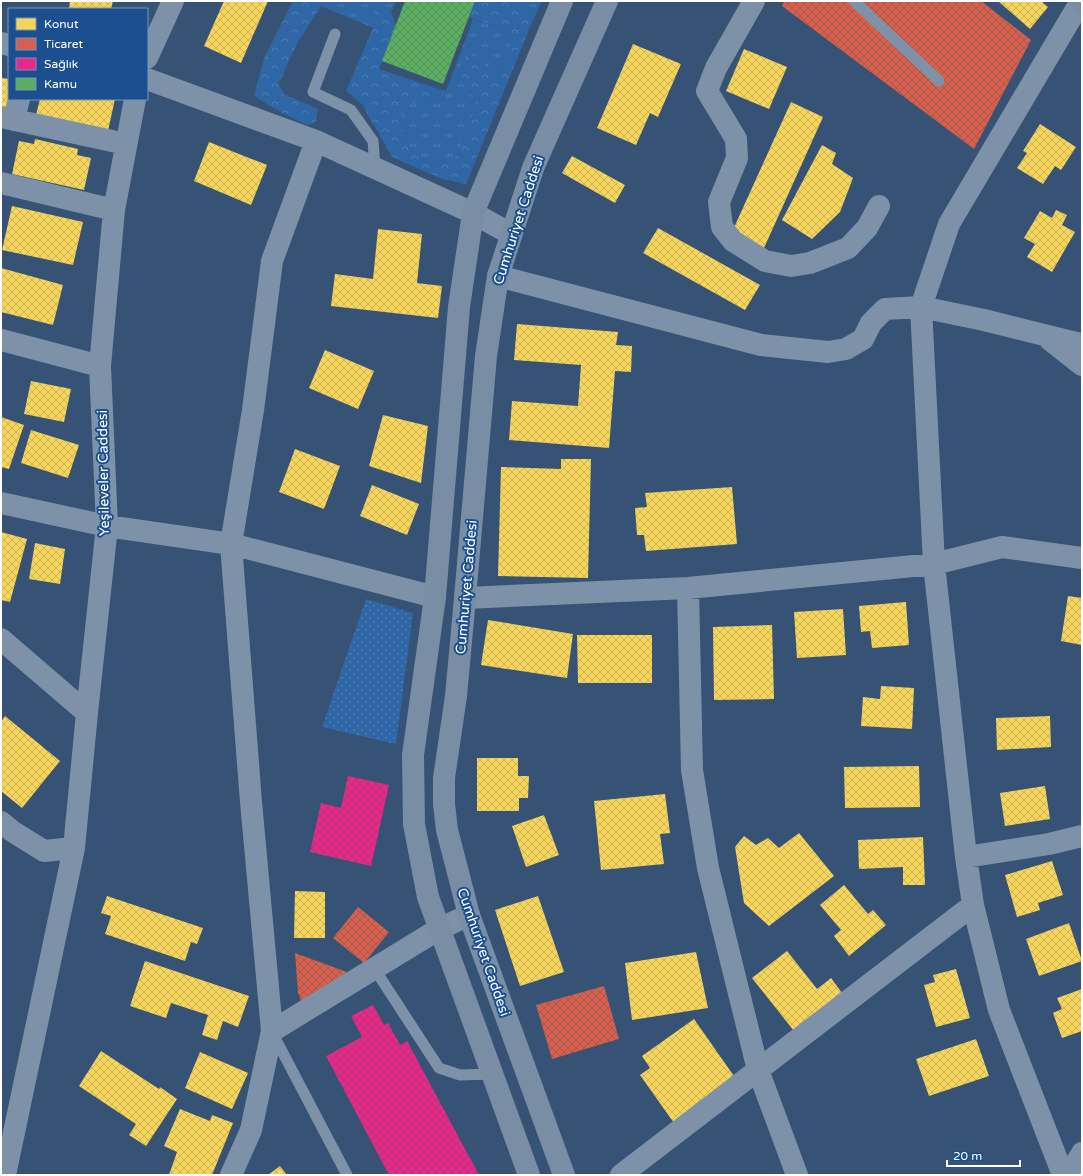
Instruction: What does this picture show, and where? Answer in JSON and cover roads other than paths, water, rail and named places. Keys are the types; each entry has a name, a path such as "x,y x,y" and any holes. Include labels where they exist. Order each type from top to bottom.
{"main road":[{"path":"529,1175 428,897 414,824 413,755 435,596 460,307 473,213 562,1"},
{"name":"Cumhuriyet Caddesi","path":"564,1175 469,915 447,830 444,804 444,778 456,696 486,356 498,276 533,168 607,1"}],"street":[{"path":"148,56 173,1"},
{"path":"754,1 716,68 707,91 736,139 737,158 719,202 722,227 733,241 765,261 791,266 810,263 848,248 867,228 879,206"},
{"path":"1063,1175 999,1010 973,905 966,857 934,564 921,307 949,224 1081,2"},
{"path":"148,79 316,141 473,213 511,234"},
{"path":"18,100 7,118 126,144"},
{"name":"Yeşileveler Caddesi","path":"5,1175 74,848 107,526 100,366 114,210 135,100"},
{"path":"231,1175 251,1130 272,1031 250,802 231,544 253,410 272,261 316,141"},
{"path":"1,183 114,210"},
{"path":"498,276 761,345 828,352 846,349 863,339 871,323 885,308 921,307 984,320 1082,344"},
{"path":"1045,335 1082,365"},
{"path":"1,340 100,366"},
{"path":"1,503 107,526 231,544 435,596"},
{"path":"465,598 688,588 934,564 1002,547 1082,558"},
{"path":"688,588 692,770 708,868 758,1070 798,1175"},
{"path":"1,639 87,713"},
{"path":"1,822 44,851 74,848"},
{"path":"966,857 1049,844 1082,836"},
{"path":"621,1175 973,905"},
{"path":"272,1031 439,929 469,915"},
{"path":"1068,1175 1082,1153"},
{"path":"1075,1175 1082,1171"}],"lane":[{"path":"854,1 939,81"},
{"path":"335,34 313,92 351,110 373,141 375,168"},
{"path":"374,968 439,1068 460,1074 492,1074"},
{"path":"272,1031 347,1175"}]}
